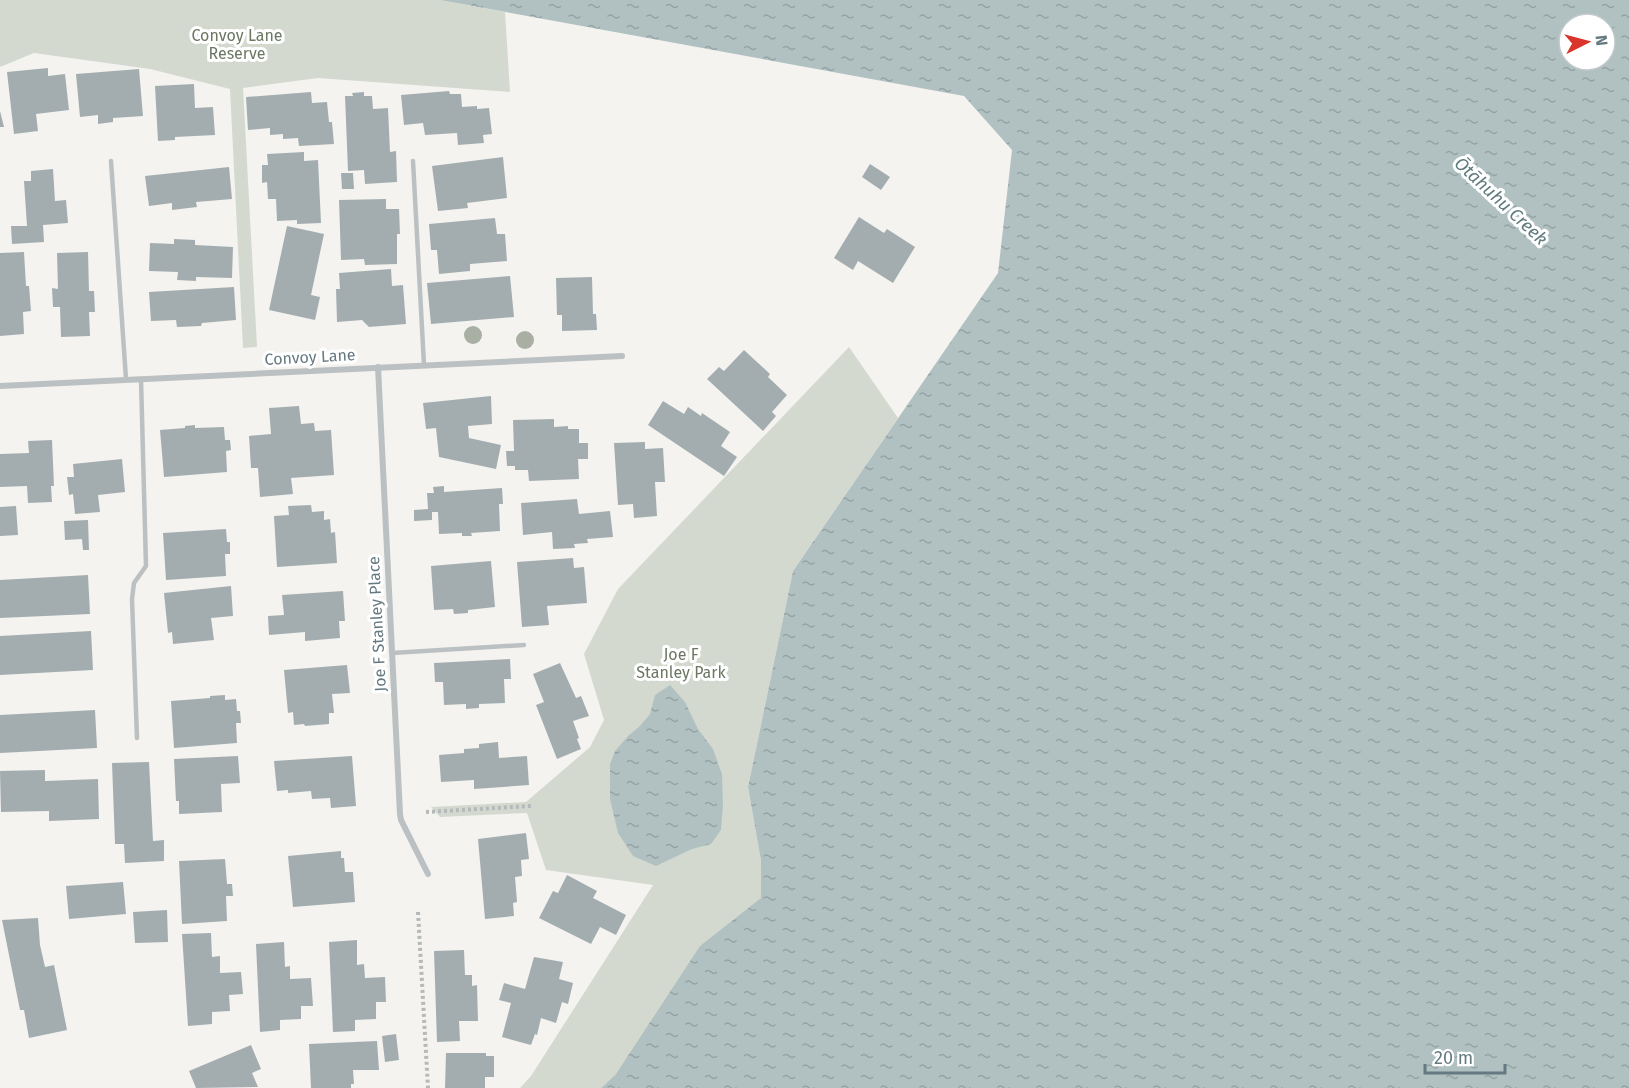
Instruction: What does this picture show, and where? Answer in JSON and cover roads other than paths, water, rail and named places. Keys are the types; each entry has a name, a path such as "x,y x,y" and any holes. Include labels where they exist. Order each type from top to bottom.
{"street":[{"name":"Convoy Lane","path":"0,386 622,356"},
{"name":"Joe F Stanley Place","path":"378,367 401,820 428,874"}],"lane":[{"path":"111,161 126,380"},
{"path":"413,161 424,365"},
{"path":"137,738 132,599 134,583 146,567 141,379"},
{"path":"392,653 524,645"}],"water":[{"name":"Ōtāhuhu Creek","path":"440,0 1629,0 1629,1088 601,1088 616,1074 700,946 761,898 761,861 748,787 793,571 998,273 1012,150 964,96"},
{"path":"670,685 685,702 698,729 713,749 722,774 723,805 721,830 711,844 692,849 656,866 633,856 618,833 610,799 610,764 615,751 650,714 655,695"}],"park label":[{"name":"Convoy Lane Reserve","path":"237,44"},
{"name":"Joe F Stanley Park","path":"681,663"}]}
